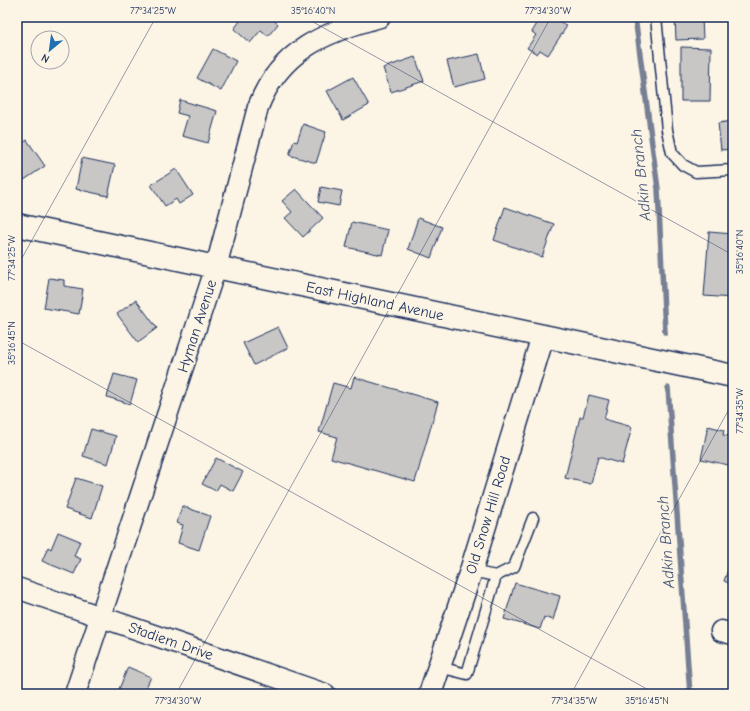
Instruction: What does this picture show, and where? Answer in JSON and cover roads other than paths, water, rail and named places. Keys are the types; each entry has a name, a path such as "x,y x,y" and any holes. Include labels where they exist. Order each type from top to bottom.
{"street":[{"name":"Hyman Avenue","path":"75,694 102,618 216,267 258,107 264,90 281,66 311,42 333,32 380,17"},
{"name":"East Highland Avenue","path":"17,225 733,376"},
{"name":"Old Snow Hill Road","path":"430,694 471,571 543,336"},
{"name":"Stadiem Drive","path":"17,588 325,694"}],"lane":[{"path":"656,17 667,130 672,153 683,165 696,172 733,170"},
{"path":"471,571 496,576 514,566 533,518"},
{"path":"439,667 467,674 496,576"}],"waterway":[{"name":"Adkin Branch","path":"635,17 658,189 665,332"},
{"name":"Adkin Branch","path":"668,388 690,694"}]}
